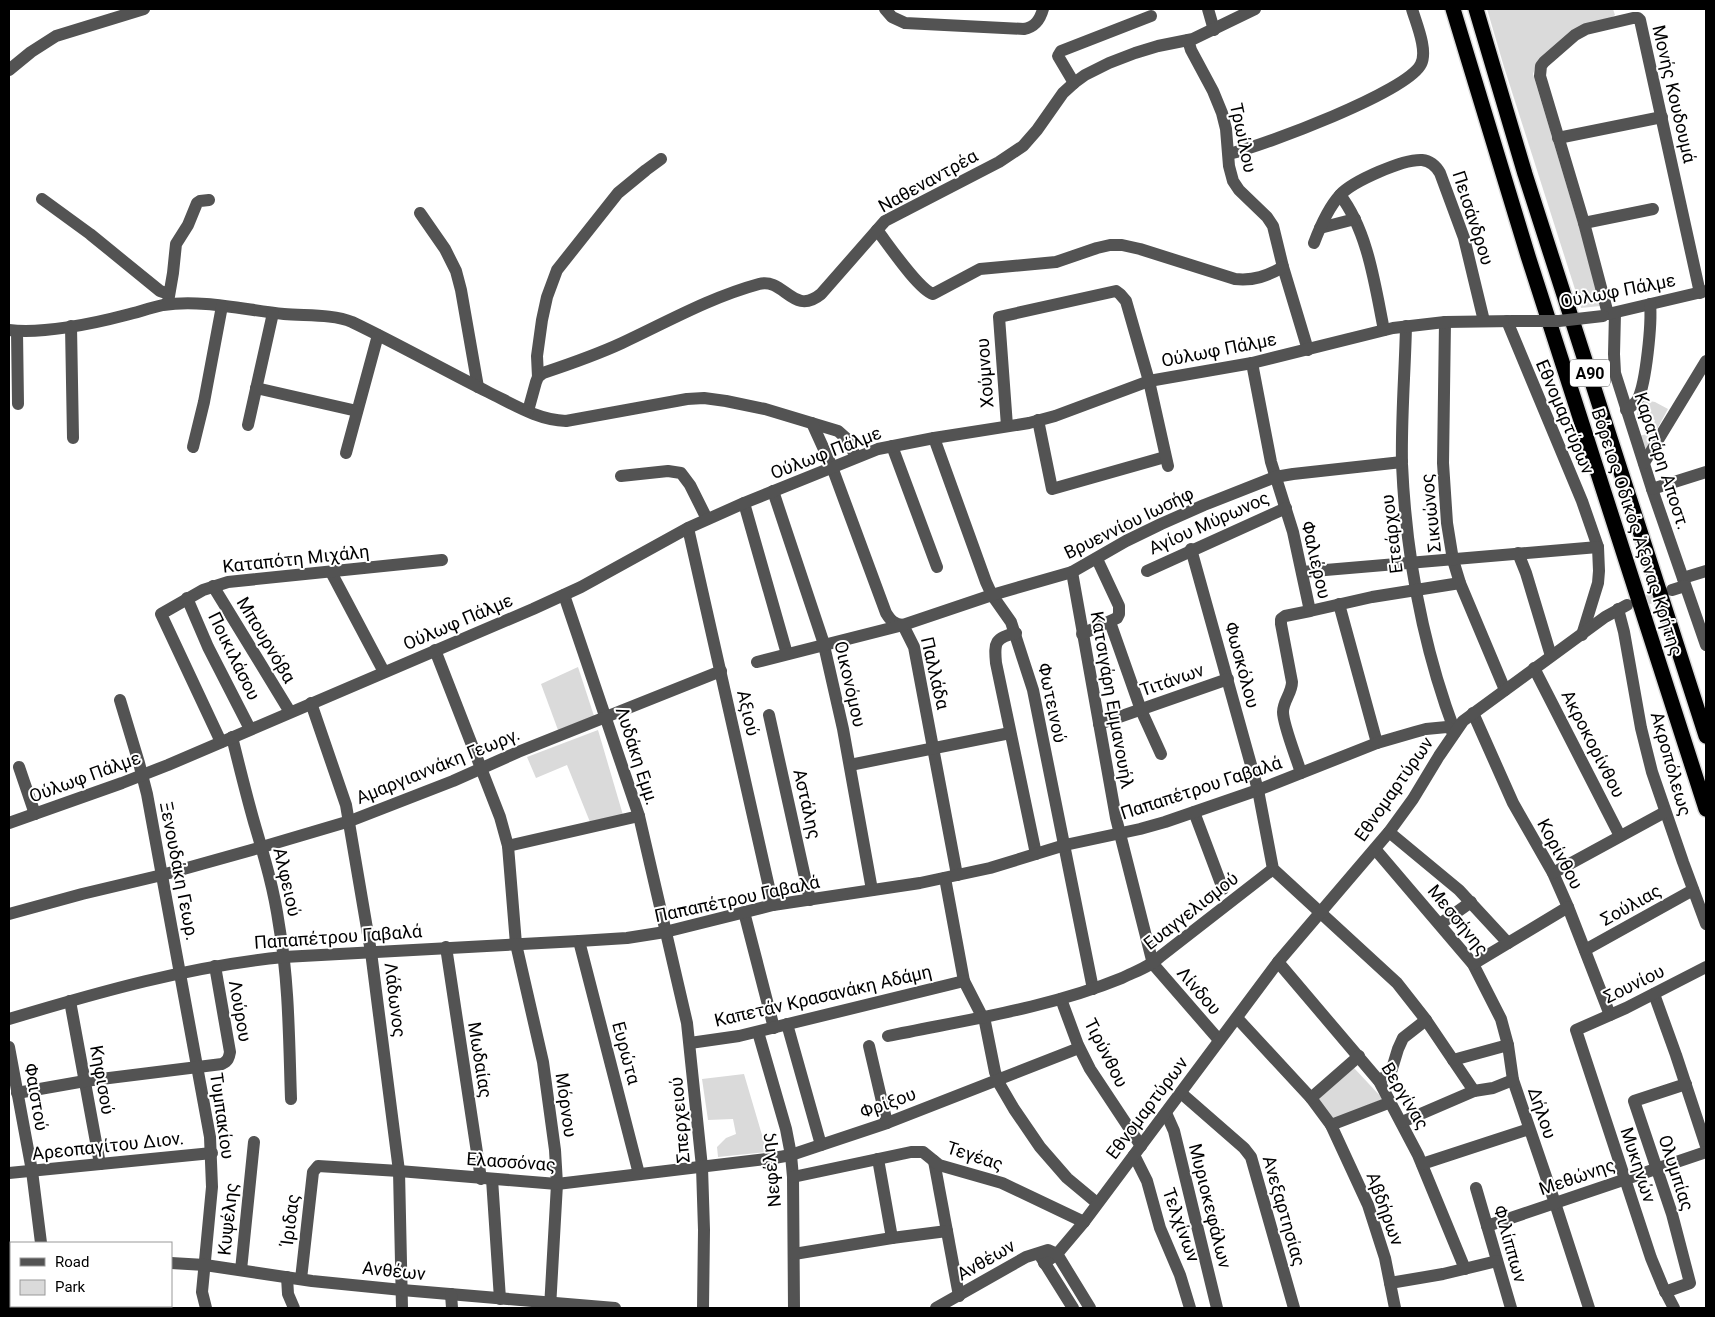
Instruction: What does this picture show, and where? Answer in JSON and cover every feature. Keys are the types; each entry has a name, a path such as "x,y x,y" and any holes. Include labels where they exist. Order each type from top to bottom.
{"highway":[{"name":"Βόρειος Οδικός Άξονας Κρήτης","path":"1453,9 1531,264 1706,809"},
{"name":"Βόρειος Οδικός Άξονας Κρήτης","path":"1476,9 1525,174 1706,736"}],"street":[{"path":"9,70 31,52 56,36 144,9"},
{"path":"885,9 892,17 905,23 1024,30 1032,28 1043,9"},
{"path":"1208,9 1214,30"},
{"name":"Ναθεναντρέα","path":"538,377 543,373 596,355 689,311 758,284 771,283 795,299 803,301 812,300 821,294 891,218 1018,150 1030,139 1063,93 1074,82 1101,66 1158,46 1188,40 1214,30 1255,9"},
{"path":"1229,154 1263,144 1313,125 1381,93 1411,76 1420,67 1423,55 1412,9"},
{"path":"1074,82 1058,56 1061,50 1151,16"},
{"name":"Μονής Κουδουμά","path":"1540,70 1544,62 1580,32 1638,18 1703,292"},
{"name":"Τρωίλου","path":"1188,40 1222,114 1226,129 1231,173 1235,185 1267,217 1273,226 1283,267 1308,350"},
{"name":"Καρατάρη Αποστ.","path":"1540,70 1608,314 1614,364 1626,410 1706,645"},
{"path":"1558,138 1662,117"},
{"path":"528,412 533,389 538,377 537,356 546,298 557,270 618,193 661,159"},
{"name":"Πεισάνδρου","path":"1314,243 1320,228 1340,195 1353,184 1401,164 1421,160 1433,164 1440,173 1464,238 1484,321"},
{"path":"1340,195 1355,218 1373,278 1384,330"},
{"path":"42,199 95,238 168,299"},
{"path":"168,299 173,276 176,244 188,225 197,204 200,201 209,200"},
{"path":"1584,223 1653,209"},
{"path":"420,213 445,249 456,271 478,387"},
{"path":"1320,228 1355,218"},
{"path":"878,230 923,288 933,294 980,269 1056,262 1110,245 1122,245 1145,250 1235,279 1262,278 1283,267"},
{"name":"Χούμνου","path":"1006,426 999,318 1112,291 1120,294 1126,301 1149,381"},
{"name":"Ούλωφ Πάλμε","path":"9,823 143,776 564,595 706,519 856,457 892,446 1055,416 1149,381 1308,350 1384,330 1445,322 1568,320 1608,314 1703,292"},
{"path":"18,404 13,330 40,330 112,318 168,299 273,313 340,318 352,322 528,412 547,419 566,421 704,398 765,409 842,433 850,443 856,457"},
{"path":"1626,410 1637,400 1640,391 1650,334 1650,304"},
{"path":"193,447 203,410 222,306"},
{"path":"248,425 273,313"},
{"name":"Εθνομαρτύρων","path":"1041,1258 1055,1253 1084,1222 1278,962 1389,832 1463,722 1534,668 1582,635 1598,583 1598,547 1582,501 1510,321"},
{"name":"Σικυώνος","path":"1445,322 1444,487 1453,560 1460,582 1505,690"},
{"path":"71,326 73,438"},
{"name":"Ετεάρχου","path":"1406,326 1402,462 1412,563 1427,644 1455,732"},
{"path":"346,453 378,335"},
{"name":"Φαλιέρου","path":"1252,362 1275,477 1286,508 1310,611 1285,616 1281,624 1292,682 1292,689 1284,704 1283,715 1301,773"},
{"path":"1644,463 1706,364"},
{"path":"1038,420 1052,489 1167,462 1149,381"},
{"path":"256,388 357,411"},
{"name":"Παλλάδα","path":"812,423 832,467 886,613 895,624 903,625 912,641 933,749 951,877"},
{"name":"Φωτεινού","path":"934,438 981,571 992,595 1011,622 1016,633 1033,690 1093,990"},
{"path":"892,446 937,567"},
{"name":"Βρυεννίου Ιωσήφ","path":"757,662 903,625 992,595 1072,572 1126,541 1161,524 1275,477 1402,462"},
{"path":"621,476 668,471 681,473 690,485 706,519"},
{"path":"1652,489 1706,472"},
{"name":"Οικονόμου","path":"773,491 824,644 850,765 872,890"},
{"path":"744,503 788,654"},
{"name":"Αγίου Μύρωνος","path":"1147,571 1191,549 1286,508"},
{"name":"Αξιού","path":"688,528 773,905"},
{"path":"1302,572 1598,547"},
{"name":"Φωσκόλου","path":"1191,549 1258,790 1273,869"},
{"path":"1518,553 1526,573 1551,656"},
{"path":"1082,634 1110,622 1118,616 1119,609 1097,559"},
{"name":"Καταπότη Μιχάλη","path":"161,614 187,598 213,586 236,581 442,560"},
{"path":"1672,590 1706,570"},
{"path":"331,572 384,672"},
{"name":"Κατσιγάρη Εμμανουήλ","path":"1072,572 1119,833 1153,964"},
{"path":"1310,611 1460,582"},
{"name":"Μπουρνόβα","path":"213,586 290,712"},
{"name":"Λυδάκη Εμμ.","path":"564,595 639,816 665,932"},
{"name":"Ποικιλάσου","path":"187,598 208,646 250,729"},
{"path":"1339,604 1377,743"},
{"name":"Ακροπόλεως","path":"1582,635 1622,607 1637,707 1648,756 1665,812 1706,924"},
{"name":"Αλφειού","path":"161,614 226,740 262,847 274,894 284,957 292,1099"},
{"path":"1110,622 1141,710 1162,754"},
{"path":"1016,633 997,640 995,649 996,663 1036,854"},
{"name":"Μόρνου","path":"435,650 500,817 508,846 516,944 543,1062 554,1143 557,1184 550,1305"},
{"name":"Ακροκορίνθου","path":"1534,668 1620,836"},
{"name":"Αμαργιαννάκη Γεωργ.","path":"9,914 162,875 350,821 409,799 518,752 721,670"},
{"name":"Τιτάνων","path":"1099,724 1228,679"},
{"name":"Ξενουδάκη Γεωρ.","path":"120,700 143,776 180,973"},
{"name":"Λάδωνος","path":"311,703 340,783 350,821 370,952 399,1171 402,1308"},
{"name":"Κορίνθου","path":"1473,713 1513,803 1553,873 1610,1015"},
{"name":"Αστάλης","path":"769,715 810,900"},
{"name":"Παπαπέτρου Γαβαλά","path":"9,1019 70,1001 215,966 284,957 627,938 665,932 773,905 951,877 990,868 1065,845 1151,826 1258,790 1377,743 1426,729 1447,727 1455,732"},
{"path":"850,765 1010,733"},
{"path":"19,767 35,814"},
{"path":"1194,812 1223,889"},
{"path":"1553,873 1665,812"},
{"path":"508,846 639,816"},
{"path":"1389,832 1472,902 1508,943"},
{"name":"Μεσσήνης","path":"1375,849 1473,964 1501,1019 1508,1045 1513,1080"},
{"path":"1273,869 1397,983 1426,1020 1468,1084 1474,1090 1402,1122"},
{"name":"Ευαγγελισμού","path":"888,1036 1061,999 1093,990 1153,964 1273,869"},
{"path":"951,877 964,981 982,1016 998,1080 1008,1100 1040,1147 1068,1178 1097,1203"},
{"name":"Σούλιας","path":"1585,950 1693,890"},
{"path":"1440,924 1472,902"},
{"path":"1473,964 1568,907"},
{"path":"744,912 774,1028"},
{"name":"Σπερχειού","path":"665,932 683,1005 690,1043 702,1167 704,1308"},
{"name":"Ευρώτα","path":"579,941 639,1174"},
{"name":"Μωδαίας","path":"446,947 486,1179 500,1299"},
{"name":"Βεργίνας","path":"1278,962 1379,1081 1402,1122 1422,1164 1465,1269"},
{"name":"Λίνδου","path":"1153,964 1219,1040"},
{"name":"Λούρου","path":"197,1067 222,1064 229,1057 215,966"},
{"name":"Σουνίου","path":"1576,1030 1654,994 1706,967"},
{"name":"Τυμπακίου","path":"180,973 212,1152 211,1194 202,1292 206,1308"},
{"name":"Καπετάν Κρασανάκη Αδάμη","path":"690,1043 758,1032 964,981"},
{"path":"1654,994 1706,1146"},
{"name":"Τιρύνθου","path":"1061,999 1079,1048 1137,1150"},
{"name":"Κηφισού","path":"70,1001 100,1164"},
{"path":"1237,1018 1311,1098 1359,1056"},
{"path":"1379,1081 1391,1072 1403,1038 1426,1020"},
{"path":"787,1024 821,1144"},
{"name":"Μυκηνών","path":"1576,1030 1651,1258 1674,1308"},
{"name":"Νεφέλης","path":"758,1032 786,1129 794,1177 794,1308"},
{"path":"1453,1060 1508,1045"},
{"path":"869,1046 887,1122"},
{"name":"Φαιστού","path":"9,1047 32,1171 41,1242"},
{"name":"Φρίξου","path":"702,1167 791,1155 887,1122 1079,1048"},
{"path":"17,1093 85,1081 197,1067"},
{"name":"Δήλου","path":"1474,1090 1493,1088 1513,1080 1589,1308"},
{"name":"Ολυμπίας","path":"1665,1292 1690,1283 1672,1214 1634,1101 1686,1084"},
{"name":"Ανεξαρτησίας","path":"1181,1093 1244,1148 1251,1157 1294,1308"},
{"name":"Αβδήρων","path":"1311,1098 1331,1125 1368,1205 1385,1258 1395,1308"},
{"path":"1331,1125 1391,1102"},
{"name":"Μυριοκεφάλων","path":"1166,1113 1174,1131 1217,1308"},
{"path":"1422,1164 1529,1129"},
{"name":"Κυψέλης","path":"241,1270 254,1142"},
{"name":"Τελχίνων","path":"1137,1150 1163,1237 1180,1275 1190,1308"},
{"name":"Αρεοπαγίτου Διον.","path":"9,1173 212,1152"},
{"name":"Τεγέας","path":"794,1177 920,1152 926,1153 942,1166 1002,1183 1084,1222"},
{"name":"Μεθώνης","path":"1487,1226 1706,1152"},
{"path":"878,1159 892,1238"},
{"path":"934,1161 959,1296"},
{"name":"Ελασσόνας","path":"317,1167 399,1171 557,1184 702,1167"},
{"name":"Ίριδας","path":"301,1279 313,1172 317,1167"},
{"name":"Φιλίππων","path":"1476,1188 1511,1308"},
{"path":"794,1254 947,1231"},
{"path":"1055,1253 1090,1308"},
{"name":"Ανθέων","path":"936,1308 1026,1258 1041,1258"},
{"path":"1041,1258 1073,1308"},
{"path":"1390,1283 1497,1262"},
{"name":"Ανθέων","path":"172,1264 205,1265 301,1279 550,1305 615,1308"},
{"path":"287,1277 288,1294 294,1308"},
{"path":"451,1294 452,1308"}],"green space":[{"path":"1487,9 1613,9 1615,15 1535,68 1533,74 1586,250 1600,306 1581,308"},
{"path":"1639,399 1655,402 1668,409 1646,449 1639,436 1651,433 1655,420 1647,416 1637,415"},
{"path":"578,667 594,716 558,730 541,684"},
{"path":"598,730 623,815 590,822 567,765 536,778 527,757"},
{"path":"1354,1068 1383,1099 1333,1119 1315,1102"},
{"path":"744,1074 767,1152 718,1157 717,1147 726,1138 736,1134 733,1119 708,1120 702,1079"}],"tunnel":[{"path":"1630,604 1668,592"}]}
